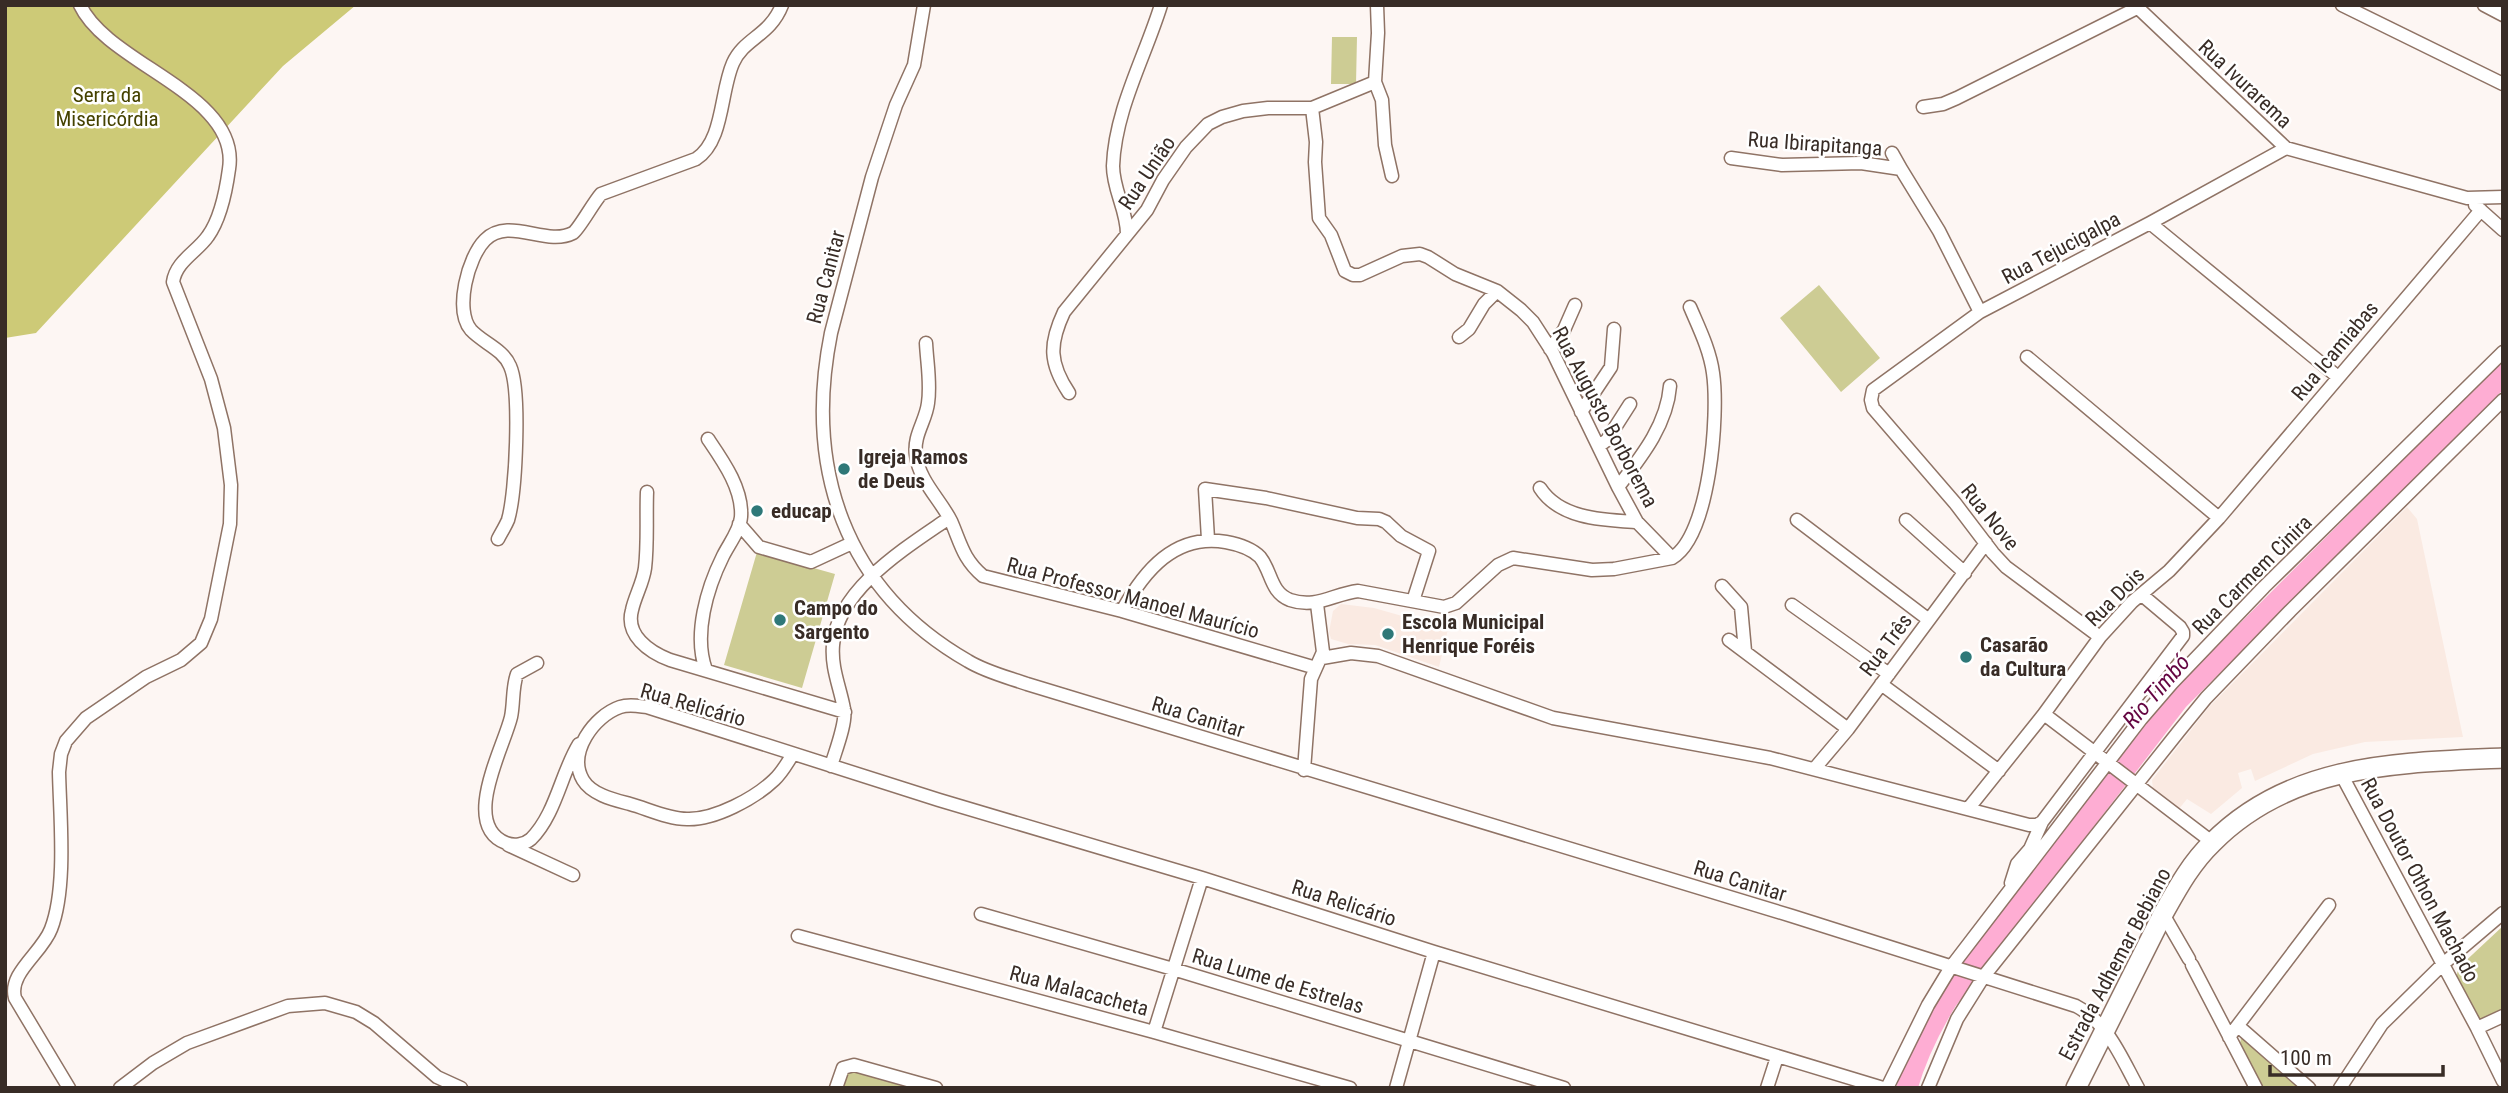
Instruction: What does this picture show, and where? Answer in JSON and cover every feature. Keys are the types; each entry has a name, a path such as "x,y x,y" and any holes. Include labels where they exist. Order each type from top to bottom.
{"main road":[{"name":"Estrada Adhemar Bebiano","path":"2076,1088 2162,914 2194,864 2212,842 2247,814 2293,788 2340,772 2398,764 2503,758"}],"street":[{"path":"69,1088 12,990 19,973 34,957 51,931 57,911 60,882 58,772 61,754 66,741 86,718 146,677 181,660 201,643 211,619 230,524 231,485 224,428 211,379 173,282 177,269 213,228 229,168 230,148 209,114 169,81 109,41 98,31 80,5"},
{"path":"498,539 508,519 514,485 517,394 506,358 475,333 464,318 468,274 478,248 493,234 508,231 555,235 572,233 601,194 706,153 716,132 737,54 771,27 782,5"},
{"name":"Rua Canitar","path":"924,5 914,65 896,106 872,177 826,358 822,405 824,447 831,488 852,543 872,577 917,625 970,662 1027,684 1792,916 2076,1006 2096,1018 2105,1028"},
{"path":"1127,234 1126,220 1114,179 1116,147 1125,106 1161,5"},
{"path":"1377,5 1375,82 1382,100 1385,145 1392,176"},
{"path":"2342,5 2503,84"},
{"path":"2484,5 2503,15"},
{"path":"1923,107 1957,98 2136,6"},
{"name":"Rua Ivurarema","path":"2136,6 2286,148 2467,198"},
{"name":"Rua União","path":"1069,393 1052,353 1059,322 1070,303 1147,210 1185,147 1208,124 1222,117 1268,108 1311,108 1375,82"},
{"name":"Rua Augusto Borborema","path":"1311,108 1317,142 1315,162 1319,218 1331,235 1345,271 1360,275 1402,256 1420,254 1455,274 1497,291 1533,322 1550,349 1637,522 1672,558"},
{"name":"Rua Tejucigalpa","path":"1871,400 1873,390 1879,383 1980,312 2286,148"},
{"path":"1892,153 1901,169"},
{"name":"Rua Ibirapitanga","path":"1731,158 1782,164 1861,163 1901,169 1939,231 1980,312"},
{"path":"2467,198 2503,197"},
{"path":"2467,198 2503,230"},
{"name":"Rua Icamiabas","path":"2219,518 2481,210"},
{"path":"2150,223 2338,377"},
{"path":"1459,337 1469,329 1484,304 1497,291"},
{"path":"1550,349 1564,330 1575,305"},
{"path":"1122,611 1141,579 1151,569 1197,540 1231,543 1248,549 1258,556 1273,587 1280,594 1289,599 1317,604 1344,593 1358,592 1444,607 1456,603 1498,565 1513,558 1592,570 1614,569 1672,558 1679,554 1690,540 1702,513 1713,428 1713,374 1704,341 1690,307"},
{"path":"1581,412 1611,367 1614,329"},
{"name":"Rua Professor Manoel Maurício","path":"926,343 928,406 916,438 916,454 932,495 949,518 962,552 970,565 984,576 1319,663 1351,653 1378,656 1553,718 1815,768 2029,825 2042,822"},
{"name":"Rua Carmem Cinira","path":"1885,1088 1923,1014 2009,890 2111,763 2141,719 2255,597 2503,352"},
{"path":"2027,357 2219,518"},
{"path":"1618,487 1643,454 1658,428 1665,413 1670,386"},
{"name":"Rua Nove","path":"1871,400 1873,408 1881,418 2006,567 2100,637"},
{"path":"1928,1088 1957,1019 1981,976 2134,781 2225,679 2503,400"},
{"path":"1599,446 1630,404"},
{"path":"706,670 701,657 701,640 709,591 716,569 740,524 741,516 738,490 708,439"},
{"path":"1540,488 1558,506 1575,515 1637,522"},
{"path":"1208,539 1205,489 1266,498 1357,518 1379,519 1401,536 1429,551 1413,601"},
{"path":"647,492 645,568 630,618 632,629 640,642 660,656 845,712"},
{"path":"831,766 845,712 836,683 832,647 835,629 846,608 890,558 949,518"},
{"name":"Rua Dois","path":"1968,809 2100,637 2169,571 2219,518"},
{"path":"1797,520 1929,620"},
{"path":"1906,520 1965,573"},
{"path":"740,524 759,547 811,562 852,543"},
{"name":"Rua Três","path":"1815,768 1848,729 1986,543"},
{"path":"1722,586 1741,607 1745,651"},
{"path":"2009,890 2015,868 2030,849 2042,822 2183,636 2180,627 2142,595"},
{"path":"1304,770 1311,679 1323,652 1317,604"},
{"path":"1793,605 1999,771"},
{"path":"1729,640 1848,729"},
{"path":"537,663 517,674 512,715 489,781 485,814 492,831 505,843 573,875"},
{"name":"Rua Relicário","path":"505,843 525,843 540,827 571,759 586,735 619,708 633,705 647,707 1434,952 1885,1088"},
{"path":"2044,713 2212,842"},
{"path":"586,735 581,744 579,763 581,775 590,788 620,802 678,818 702,817 728,809 750,798 777,778 793,754"},
{"name":"Rua Doutor Othon Machado","path":"2340,772 2503,1081"},
{"path":"1154,1031 1202,878"},
{"path":"2230,1037 2329,905"},
{"path":"2340,1088 2382,1024 2443,964 2503,913"},
{"name":"Rua Lume de Estrelas","path":"981,914 1564,1088"},
{"path":"2162,914 2191,962 2256,1088"},
{"name":"Rua Malacacheta","path":"798,936 1154,1031 1350,1088"},
{"path":"1396,1088 1434,952"},
{"path":"120,1088 153,1063 187,1043 288,1006 326,1003 356,1012 374,1023 437,1077 461,1088"},
{"path":"2477,1028 2503,1016"},
{"path":"2238,1026 2309,1088"},
{"path":"2105,1028 2138,1088"},
{"path":"1768,1088 1777,1057"},
{"path":"836,1088 843,1068 854,1065 936,1088"}],"shaded area":[{"path":"1332,37 1357,37 1356,84 1331,84"},
{"path":"1819,285 1880,358 1841,392 1780,318"},
{"path":"2407,507 2417,519 2463,737 2365,742 2313,754 2255,781 2251,769 2238,773 2242,788 2211,814 2187,799 2178,810 2153,790 2152,780 2209,707"},
{"name":"Campo do Sargento","path":"757,552 835,574 802,688 724,665"},
{"name":"Escola Municipal Henrique Foréis","path":"1341,604 1374,608 1448,629 1439,667 1375,645 1348,644 1331,639 1329,632 1333,611"},
{"path":"2503,926 2503,1014 2486,1019 2479,1018 2456,981 2458,968"},
{"path":"2245,1036 2299,1088 2263,1088 2240,1045 2241,1037"},
{"path":"855,1071 911,1088 839,1088 845,1074"}],"green space":[{"name":"Serra da Misericórdia","path":"5,5 356,5 283,66 36,333 5,338"}],"waterway":[{"name":"Rio Timbó","path":"1907,1088 1924,1042 1947,1000 2178,700 2503,375"}],"place":[{"name":"Igreja Ramos de Deus","path":"844,469"},
{"name":"educap","path":"757,511"},
{"name":"Campo do Sargento","path":"780,620"},
{"name":"Escola Municipal Henrique Foréis","path":"1388,634"},
{"name":"Casarão da Cultura","path":"1966,657"}]}
